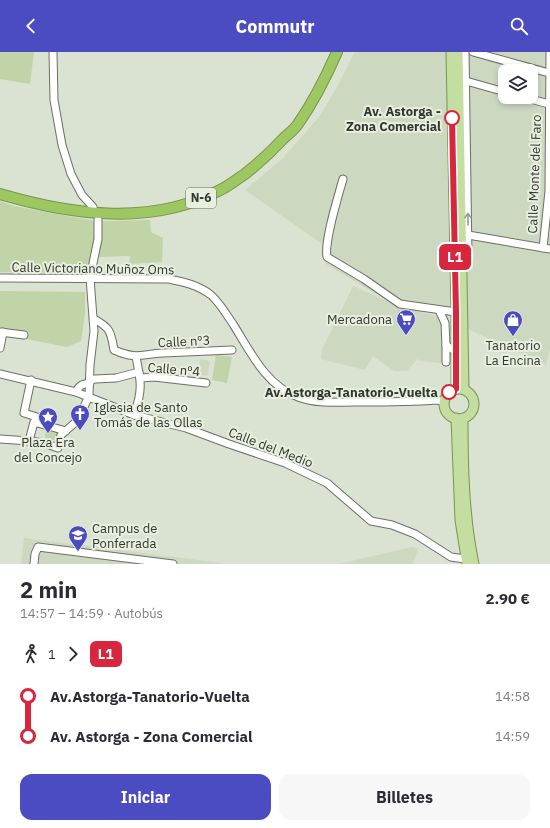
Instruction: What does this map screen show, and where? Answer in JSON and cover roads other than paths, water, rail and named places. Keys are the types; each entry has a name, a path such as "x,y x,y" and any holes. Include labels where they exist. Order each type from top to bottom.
{"highway":[{"name":"N-6","path":"0,194 51,208 101,214 129,214 159,210 192,202 222,189 260,163 297,125 322,86 337,52"}],"main road":[{"path":"451,52 453,312 460,389"},
{"path":"458,52 460,389"},
{"path":"460,389 470,394 474,402 473,410 470,414 460,418 451,416 447,413 444,402 449,392 460,389"},
{"path":"460,418 460,520 469,561"}],"street":[{"path":"53,52 54,100 62,145 71,174 82,195 93,207"},
{"path":"465,52 468,258"},
{"path":"473,52 549,73"},
{"name":"Calle Monte del Faro","path":"547,249 550,52"},
{"path":"466,82 498,90"},
{"path":"538,101 549,104"},
{"path":"343,179 327,241 327,257 364,279 400,304 453,312"},
{"path":"0,439 44,443 58,448 61,435 78,420 89,396 94,331 90,278 98,238 98,220"},
{"path":"468,235 547,249"},
{"name":"Calle Victoriano Muñoz Oms","path":"0,278 169,278 185,282 198,287 212,296 223,308 259,365 272,381 286,392 297,397 319,402 393,402 437,400 444,402"},
{"path":"439,310 445,323"},
{"path":"446,362 445,323 448,314 453,312"},
{"path":"94,319 100,322 111,332 114,350 136,357 140,375 140,398 134,415"},
{"path":"0,348 1,332 24,335"},
{"path":"446,345 456,352"},
{"name":"Calle nº3","path":"136,357 160,353 232,350"},
{"name":"Calle del Medio","path":"0,374 31,380 89,396 134,415 186,428 285,462 327,483 371,521 392,525 415,534 451,557 469,561"},
{"name":"Calle nº4","path":"90,382 95,378 116,378 140,375 206,383"},
{"path":"29,441 34,422 36,423 38,417 24,413 31,380"},
{"path":"76,392 78,387 82,384 90,382"},
{"path":"36,423 66,431"},
{"path":"34,564 35,554 38,547 173,564"}],"place":[{"name":"Av. Astorga - Zona Comercial","path":"452,118"},
{"name":"Mercadona","path":"406,336"},
{"name":"Tanatorio La Encina","path":"513,337"},
{"name":"Av.Astorga-Tanatorio-Vuelta","path":"449,392"},
{"name":"Iglesia de Santo Tomás de las Ollas","path":"80,431"},
{"name":"Plaza Era del Concejo","path":"48,434"},
{"name":"Campus de Ponferrada","path":"78,552"}]}
